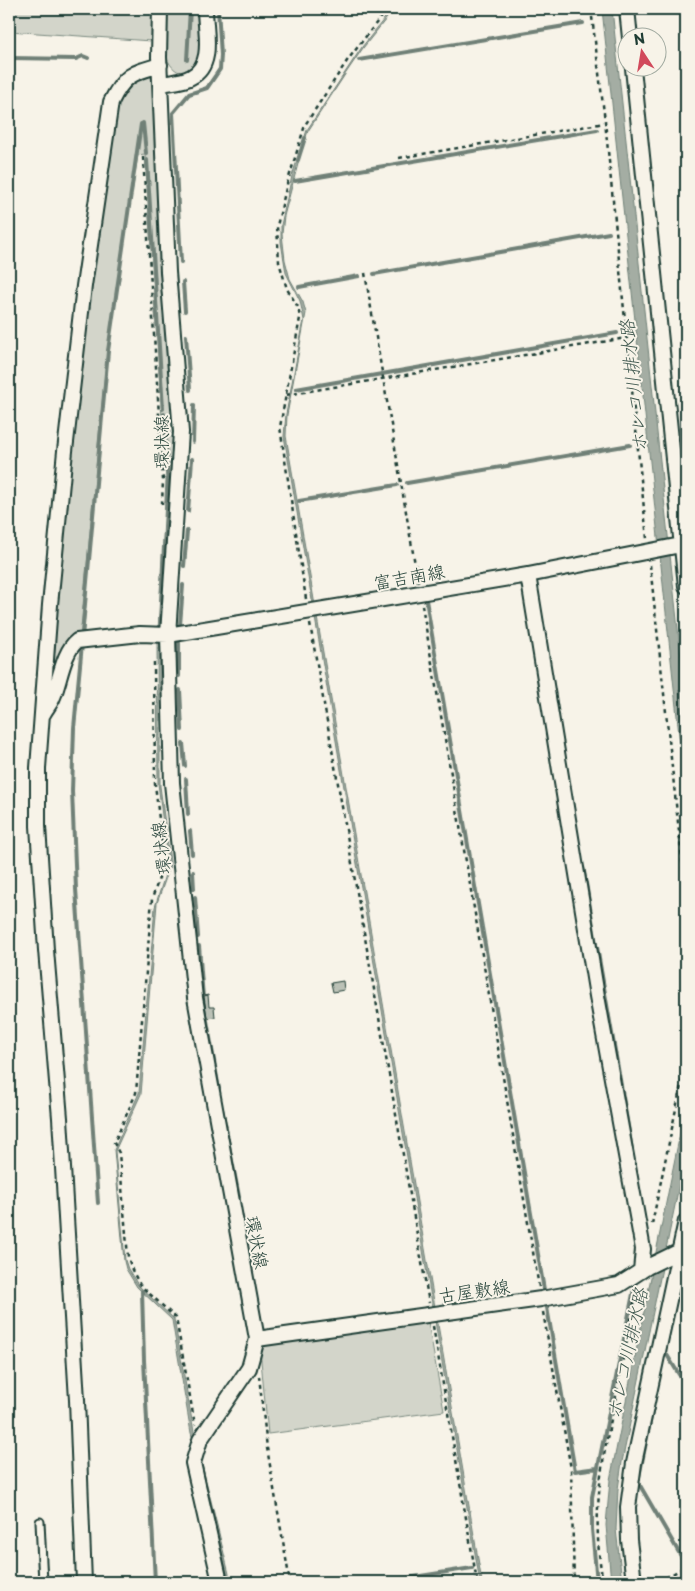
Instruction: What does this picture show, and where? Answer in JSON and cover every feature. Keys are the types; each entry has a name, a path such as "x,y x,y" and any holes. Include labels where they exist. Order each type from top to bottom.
{"street":[{"name":"環状線","path":"160,9 160,65 168,272 181,432 168,635 172,783 195,998 257,1338 249,1368 200,1440 193,1463 220,1582"},
{"path":"161,84 190,78 200,71 207,55 205,9"},
{"path":"627,9 629,28"},
{"path":"84,1582 84,1542 73,1325 38,826 38,768 50,605 68,431 84,286 111,102 118,88 133,73 160,65"},
{"path":"634,78 686,586"},
{"name":"富吉南線","path":"42,714 53,699 68,653 72,644 77,641 140,634 168,635 528,575 681,545"},
{"path":"528,575 598,996 643,1249 644,1269"},
{"path":"634,1582 629,1540 628,1507 632,1472 686,1221"},
{"name":"古屋敷線","path":"257,1338 541,1299 619,1285 644,1269 679,1252"}],"lane":[{"path":"40,1522 43,1582"}],"path":[{"path":"387,9 347,61 305,125 276,226 279,262 287,289 298,306 300,318 280,427 308,612 478,1582"},
{"path":"591,9 605,123 626,338 652,551 686,896"},
{"path":"399,158 605,123"},
{"path":"143,157 163,480 162,508"},
{"path":"365,273 571,1469 574,1582"},
{"path":"286,395 626,338"},
{"path":"154,654 155,784 164,863 152,899 136,1093 114,1143 119,1153 128,1257 140,1285 176,1318 195,1429 200,1440"},
{"path":"652,1225 686,1061"},
{"path":"603,1582 599,1562 597,1530 600,1470 644,1269"},
{"path":"259,1375 267,1448 290,1582"},
{"path":"659,1582 686,1566"}],"shaded area":[{"path":"9,9 152,9 151,41 9,31"},
{"path":"166,9 199,9 200,48 198,58 189,71 180,72 175,70 165,54"},
{"path":"147,76 153,78 154,82 153,97 174,433 163,626 158,631 166,481 145,154 138,155 107,351 80,638 48,698 86,308 116,105 131,81"},
{"path":"428,1322 444,1411 268,1434 260,1350 268,1344"}],"water":[{"path":"392,9 394,9 363,48 308,131 284,216 282,234 285,260 290,279 303,302 306,313 287,415 286,436 482,1582 480,1582 455,1438 284,436 286,414 304,320 300,301 286,273 281,242 281,225 292,176 307,130 362,47"},
{"path":"602,9 612,9 686,705 686,801"},
{"path":"157,640 160,640 160,786 170,862 157,903 141,1094 115,1151 125,1260 138,1285 174,1319 194,1432 231,1582 229,1582 203,1472 191,1433 172,1320 137,1287 126,1269 124,1261 114,1150 139,1093 155,907 168,865 158,783"},
{"path":"686,1104 686,1152 618,1489 616,1529 622,1582 611,1582 606,1525 610,1480"}],"building":[{"path":"343,981 344,990 333,992 331,983"},
{"path":"208,995 209,1007 214,1007 215,1017 207,1018 204,996"}],"waterway":[{"path":"187,60 190,9"},
{"path":"181,262 173,113 189,94 207,88 220,69 218,9"},
{"path":"359,60 583,23"},
{"path":"9,58 76,59 83,56 88,58"},
{"path":"143,123 146,153"},
{"path":"82,637 108,351 141,124"},
{"path":"295,181 597,130"},
{"path":"298,160 305,138"},
{"path":"147,160 163,409"},
{"path":"374,274 609,233"},
{"path":"299,287 359,276"},
{"path":"183,282 185,311"},
{"name":"ホレコ川排水路","path":"296,389 617,333"},
{"path":"186,336 190,390"},
{"path":"193,442 194,405"},
{"path":"160,626 168,481 164,414"},
{"name":"ホレコ川排水路","path":"407,483 630,445"},
{"path":"188,511 192,459"},
{"path":"299,501 397,485"},
{"path":"184,566 187,531"},
{"path":"180,625 183,585"},
{"path":"426,600 575,1471 597,1468"},
{"path":"179,643 179,676"},
{"path":"82,644 74,728 72,791 76,889 98,1203"},
{"path":"180,690 182,730"},
{"path":"183,743 185,766"},
{"path":"186,779 188,814"},
{"path":"190,831 192,854"},
{"path":"583,867 585,877"},
{"path":"193,872 194,889"},
{"path":"586,883 596,944"},
{"path":"195,897 198,937"},
{"path":"199,946 203,998 219,1089"},
{"path":"597,947 632,1149"},
{"path":"222,1109 239,1197"},
{"name":"ホレコ川排水路","path":"597,1582 592,1529 592,1497 636,1279"},
{"path":"142,1291 155,1582"},
{"path":"664,1350 686,1386"},
{"path":"653,1407 638,1482 685,1563"},
{"path":"402,1582 401,1579 472,1568"}]}
